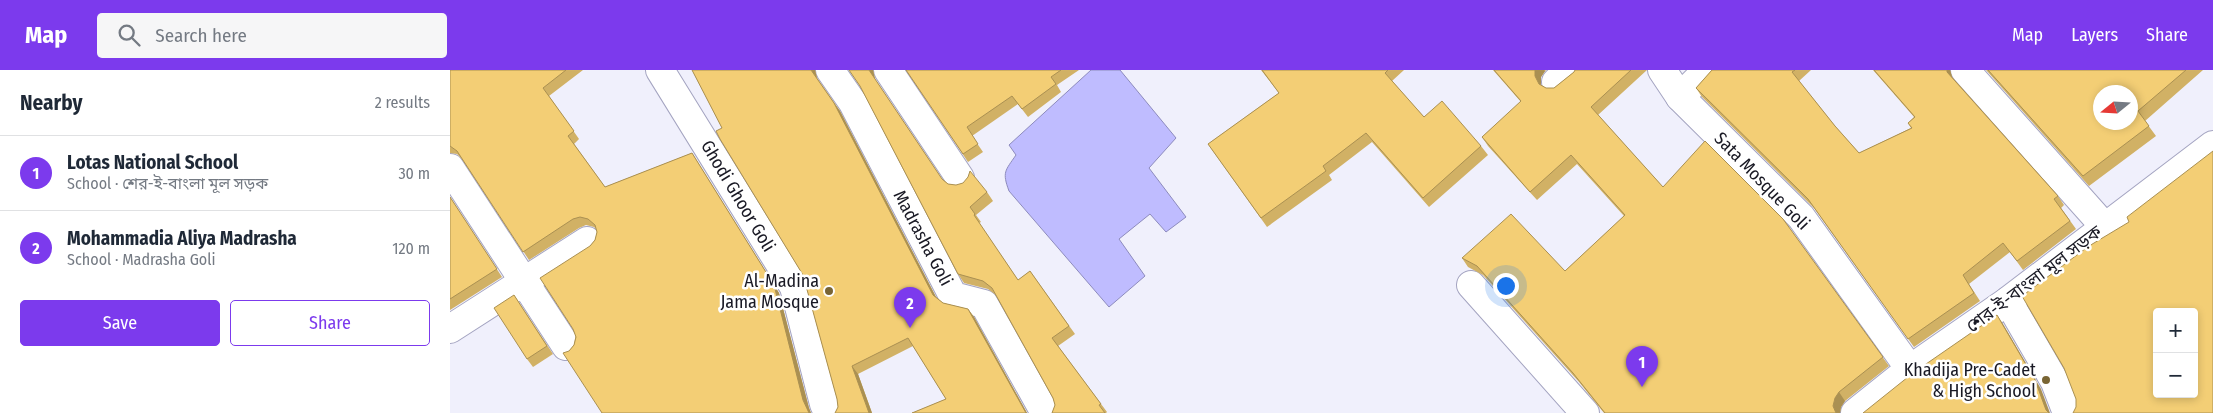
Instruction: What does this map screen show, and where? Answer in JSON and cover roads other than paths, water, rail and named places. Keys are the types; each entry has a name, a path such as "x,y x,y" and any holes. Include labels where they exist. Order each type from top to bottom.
{"street":[{"name":"Ghodi Ghoor Goli","path":"660,70 794,287 824,404 828,413"},
{"name":"Madrasha Goli","path":"830,70 852,103 953,296 984,304 1045,413"},
{"path":"888,70 960,178"},
{"name":"Sata Mosque Goli","path":"1662,70 1680,98 1801,217 1910,369"},
{"path":"1680,98 1707,70"},
{"path":"1966,70 2105,227"},
{"name":"শের-ই-বাংলা মূল সড়ক","path":"1855,413 1910,369 2008,301 2213,145"},
{"path":"450,168 566,346"},
{"path":"450,329 525,283 587,241"},
{"path":"1471,284 1585,413"},
{"path":"2008,301 2055,382 2067,413"}],"water":[{"path":"1091,70 1120,70 1176,138 1149,168 1186,217 1166,232 1150,214 1119,239 1145,276 1109,307 1009,191 1005,175 1007,168 1016,155 1009,145"}],"place":[{"name":"Al-Madina Jama Mosque","path":"829,291"},
{"name":"Mohammadia Aliya Madrasha","path":"910,328"},
{"name":"Khadija Pre-Cadet & High School","path":"2046,380"},
{"name":"Lotas National School","path":"1642,387"}]}
